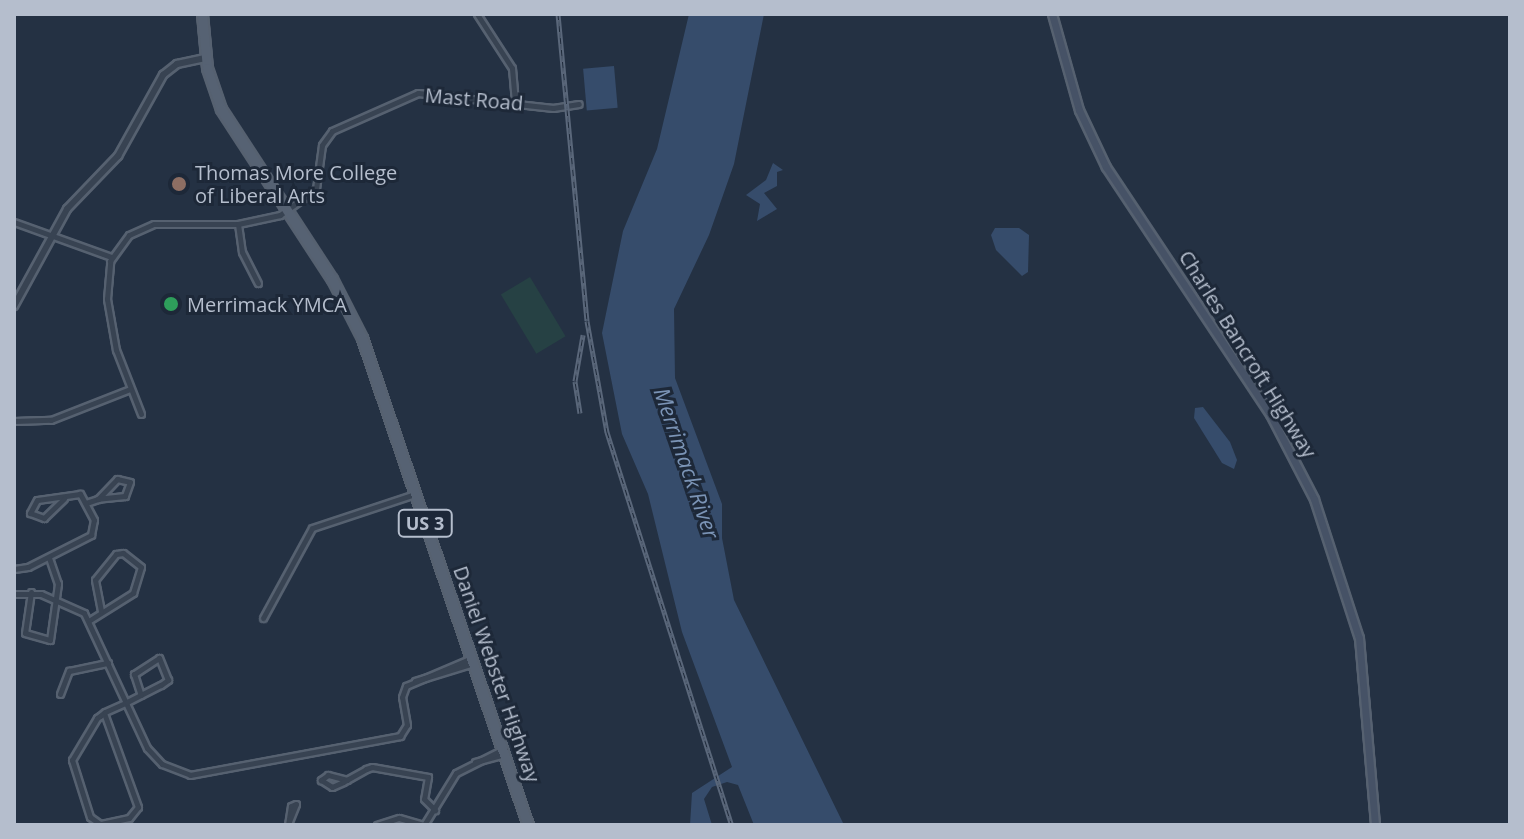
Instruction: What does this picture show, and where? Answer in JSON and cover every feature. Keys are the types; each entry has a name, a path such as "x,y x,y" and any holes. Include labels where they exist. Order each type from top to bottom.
{"main road":[{"name":"Daniel Webster Highway","path":"202,14 206,58 225,116 355,322 528,825"},
{"name":"Charles Bancroft Highway","path":"1052,14 1084,122 1106,167 1270,414 1314,499 1359,638 1375,825"}],"street":[{"path":"477,14 512,68 515,102"},
{"path":"14,306 71,203 118,156 163,75 177,64 206,58"},
{"name":"Mast Road","path":"287,211 316,189 322,145 337,127 371,118 418,93 553,108 579,104"},
{"path":"141,414 109,325 111,257 129,235 145,226 238,224 287,211"},
{"path":"14,222 54,233 111,257"},
{"path":"238,224 242,252 258,283"},
{"path":"14,421 51,420 130,389"},
{"path":"86,503 125,496 130,482 117,479 98,499"},
{"path":"14,569 49,558 91,535 95,524 80,494 64,499 34,501 30,513 44,518 64,499"},
{"path":"263,618 312,528 416,494"},
{"path":"90,620 101,610 133,593 141,567 123,553 116,554 95,580 101,610"},
{"path":"31,592 24,630 29,637 53,637 57,578 49,558"},
{"path":"14,594 31,592 55,598 90,620 147,748 162,764 183,774 204,775 400,736 407,725 404,690 414,681 473,661"},
{"path":"104,713 138,807 129,818 100,824 90,817 71,766 104,713 141,695 168,680 159,658 134,674 141,695"},
{"path":"60,694 69,671 108,663"},
{"path":"377,825 403,818 424,825 453,776 475,762 505,751"},
{"path":"347,780 372,767 428,777 424,799 435,810"}],"green space":[{"path":"530,277 566,336 536,354 501,295"}],"water":[{"name":"Merrimack River","path":"689,14 764,14 734,164 709,235 674,309 675,378 722,504 722,538 734,600 844,825 754,825 738,785 727,782 712,787 704,799 712,825 690,825 692,793 732,767 682,632 648,494 622,434 602,333 623,231 657,149"},
{"path":"614,66 618,108 587,111 583,69"},
{"path":"773,163 783,170 777,172 777,186 764,193 777,209 757,221 760,204 746,195 766,180"},
{"path":"995,228 1019,228 1029,235 1028,272 1022,276 996,250 991,235"},
{"path":"1203,407 1230,442 1237,460 1234,469 1222,463 1194,418 1195,408"}],"railway":[{"path":"558,14 587,321 607,432 732,825"},
{"path":"580,413 575,381 583,335"}],"place":[{"name":"Thomas More College of Liberal Arts","path":"179,184"},
{"name":"Merrimack YMCA","path":"171,304"}]}
